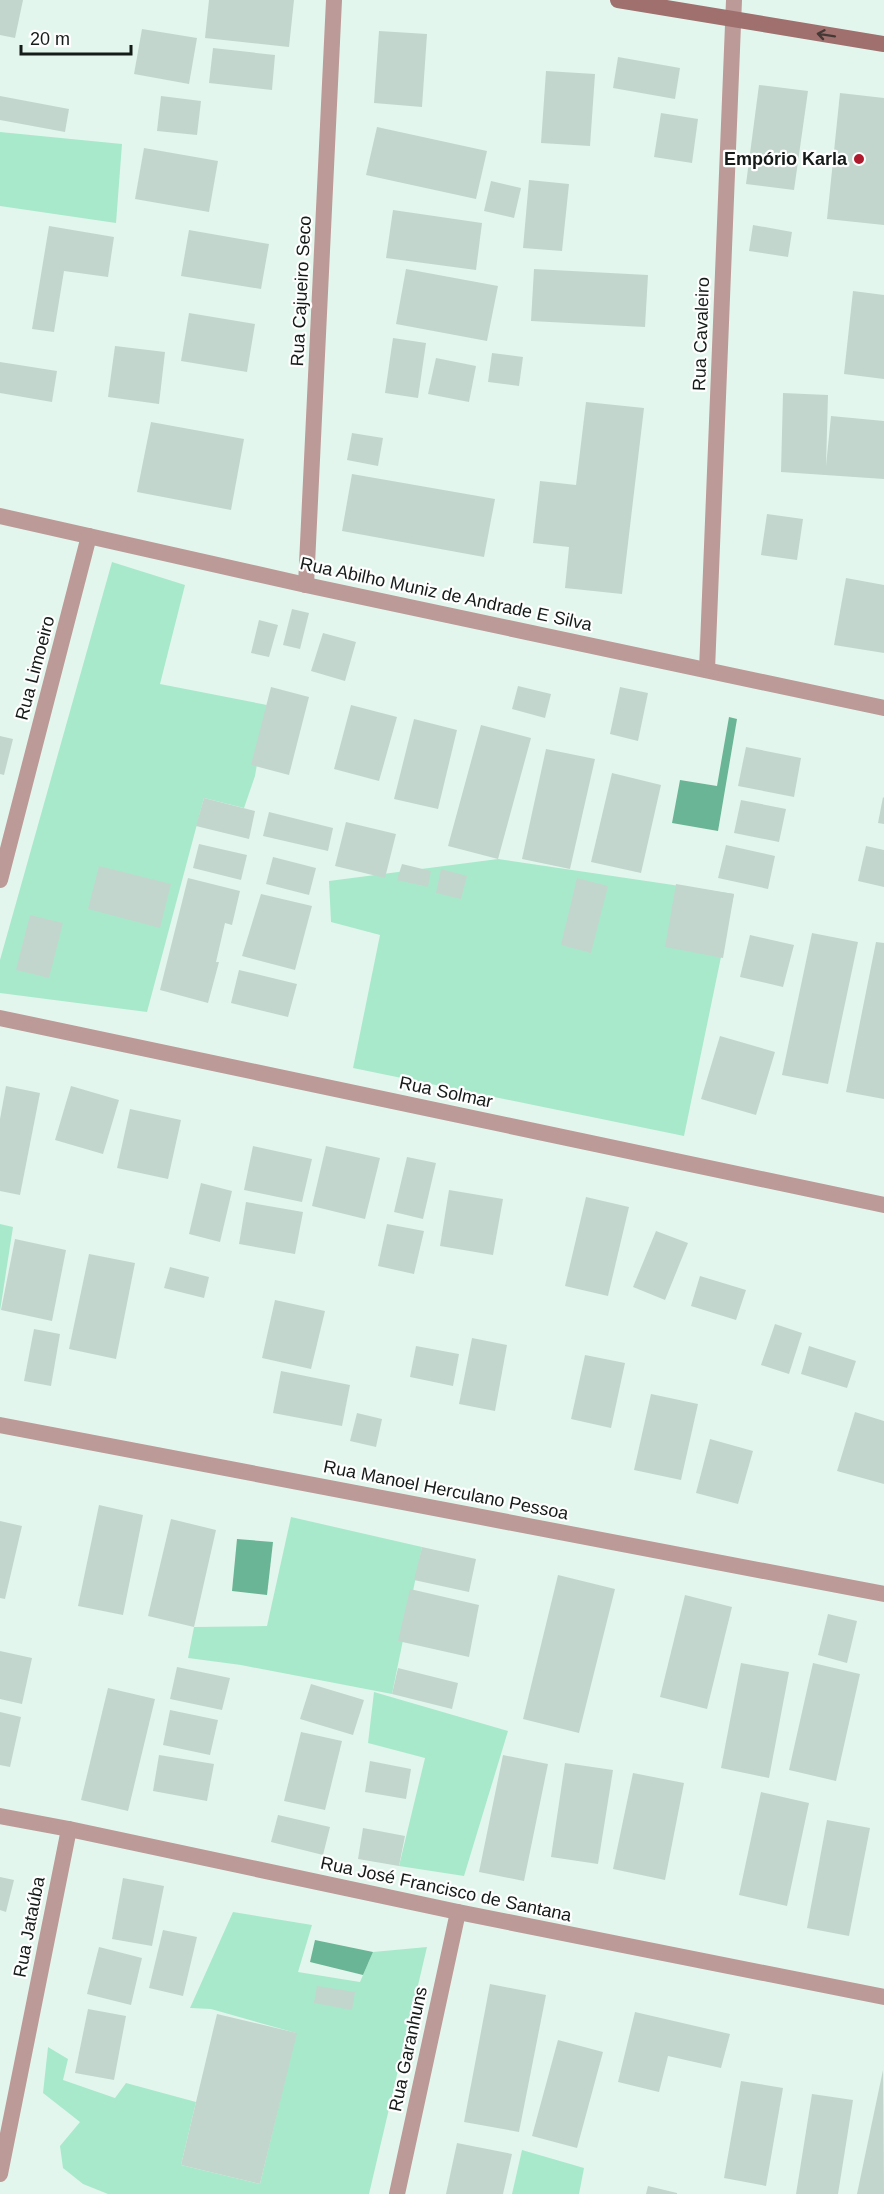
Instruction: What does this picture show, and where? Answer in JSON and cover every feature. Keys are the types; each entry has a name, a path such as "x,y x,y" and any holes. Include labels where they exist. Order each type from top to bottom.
{"main road":[{"path":"618,0 884,44"}],"street":[{"name":"Rua Cajueiro Seco","path":"306,585 334,0"},
{"name":"Rua Cavaleiro","path":"707,670 734,0"},
{"name":"Rua Abilho Muniz de Andrade E Silva","path":"0,516 306,585 884,708"},
{"name":"Rua Limoeiro","path":"0,880 89,536"},
{"name":"Rua Solmar","path":"0,1018 884,1205"},
{"name":"Rua Manoel Herculano Pessoa","path":"0,1425 884,1594"},
{"name":"Rua José Francisco de Santana","path":"0,1816 458,1912 884,1997"},
{"name":"Rua Jataúba","path":"0,2174 69,1829"},
{"name":"Rua Garanhuns","path":"397,2194 458,1912"}],"shaded area":[{"path":"0,132 122,144 116,223 0,206"},
{"path":"112,562 185,585 160,684 267,705 255,776 244,808 204,798 147,1012 0,993 0,960"},
{"path":"729,717 737,719 718,831 672,823 680,780 717,786"},
{"path":"498,859 734,894 684,1136 353,1068 380,935 331,922 329,881"},
{"path":"0,1224 13,1227 0,1311"},
{"path":"291,1517 422,1547 392,1694 241,1665 188,1658 194,1627 267,1626"},
{"path":"237,1539 273,1542 267,1595 232,1591"},
{"path":"374,1692 508,1731 464,1876 399,1866 425,1758 368,1743"},
{"path":"233,1912 312,1925 298,1972 360,1982 373,1952 427,1947 369,2194 108,2194 83,2184 63,2168 60,2146 80,2122 43,2093 48,2047 68,2059 63,2080 115,2098 126,2083 196,2102 181,2165 260,2184 296,2033 211,2009 190,2008"},
{"path":"315,1940 373,1952 363,1975 310,1962"},
{"path":"522,2150 584,2168 579,2194 512,2194"}],"building":[{"path":"0,0 23,0 15,38 0,35"},
{"path":"209,0 294,0 289,47 205,38"},
{"path":"142,29 197,38 189,84 134,74"},
{"path":"379,31 427,34 422,107 374,103"},
{"path":"213,48 275,55 272,90 209,83"},
{"path":"618,57 680,68 675,99 613,88"},
{"path":"546,71 595,74 590,146 541,143"},
{"path":"759,85 808,91 794,190 746,184"},
{"name":"Empório Karla","path":"840,93 884,98 884,225 827,219"},
{"path":"0,96 69,109 65,132 0,120"},
{"path":"161,96 201,101 197,135 157,131"},
{"path":"661,113 698,119 692,163 654,157"},
{"path":"377,127 487,151 476,199 366,175"},
{"path":"144,148 218,161 209,212 135,199"},
{"path":"529,180 569,184 562,251 523,248"},
{"path":"491,181 521,188 514,218 484,211"},
{"path":"393,210 482,223 476,270 386,258"},
{"path":"753,225 792,232 788,257 749,251"},
{"path":"49,226 114,237 108,277 64,271 54,332 32,329"},
{"path":"189,230 269,244 261,289 181,276"},
{"path":"406,269 498,286 487,341 396,324"},
{"path":"534,269 648,275 645,327 531,321"},
{"path":"853,291 884,295 884,379 844,374"},
{"path":"189,313 255,324 247,372 181,361"},
{"path":"393,338 426,343 418,398 385,393"},
{"path":"115,346 165,352 159,404 108,397"},
{"path":"492,353 523,357 519,386 488,382"},
{"path":"436,358 476,366 469,402 428,394"},
{"path":"0,362 57,371 52,402 0,393"},
{"path":"783,393 828,395 826,466 831,416 884,421 884,479 781,472"},
{"path":"586,402 644,408 622,594 565,588 569,547 533,543 540,481 576,485"},
{"path":"151,422 244,439 231,510 137,492"},
{"path":"352,433 383,438 378,466 347,460"},
{"path":"352,474 495,499 484,557 342,531"},
{"path":"767,514 803,519 797,560 761,555"},
{"path":"846,578 884,585 884,653 834,645"},
{"path":"292,609 309,613 300,649 283,645"},
{"path":"259,620 278,625 269,657 251,653"},
{"path":"323,633 356,642 345,681 311,671"},
{"path":"518,686 551,694 545,718 512,709"},
{"path":"271,687 309,697 289,775 251,765"},
{"path":"620,687 648,693 638,741 610,734"},
{"path":"351,705 397,717 379,781 334,769"},
{"path":"414,719 457,730 438,809 394,799"},
{"path":"481,725 531,738 498,859 448,846"},
{"path":"0,736 13,739 4,775 0,774"},
{"path":"746,747 801,758 794,797 738,786"},
{"path":"546,749 595,759 570,869 522,859"},
{"path":"612,773 661,785 641,873 591,862"},
{"path":"204,798 255,811 249,839 196,826"},
{"path":"884,798 884,824 878,823"},
{"path":"741,800 786,809 779,842 734,833"},
{"path":"269,812 333,828 328,851 263,836"},
{"path":"346,822 396,834 385,878 335,866"},
{"path":"199,844 247,855 241,880 193,868"},
{"path":"726,845 775,856 768,889 718,878"},
{"path":"866,846 884,850 884,887 858,881"},
{"path":"273,857 316,868 309,895 266,884"},
{"path":"402,864 431,871 428,887 397,880"},
{"path":"99,866 171,884 160,928 88,909"},
{"path":"441,869 467,876 461,899 436,893"},
{"path":"188,878 240,891 232,925 225,923 216,962 219,962 208,1003 160,990"},
{"path":"577,878 608,886 591,953 561,945"},
{"path":"676,884 734,894 723,958 665,947"},
{"path":"261,894 312,906 295,970 242,956"},
{"path":"30,915 63,923 49,978 16,970"},
{"path":"812,933 858,942 828,1084 782,1075"},
{"path":"750,935 794,945 783,987 740,977"},
{"path":"876,942 884,943 884,1099 846,1092"},
{"path":"239,970 297,984 288,1017 231,1003"},
{"path":"720,1036 775,1052 756,1115 701,1099"},
{"path":"6,1086 40,1093 20,1195 0,1191 0,1119"},
{"path":"71,1086 119,1100 103,1154 55,1140"},
{"path":"130,1109 181,1120 168,1179 117,1168"},
{"path":"253,1146 312,1159 302,1202 244,1190"},
{"path":"326,1146 380,1158 365,1219 312,1206"},
{"path":"407,1157 436,1163 423,1219 394,1212"},
{"path":"201,1183 232,1191 220,1242 189,1234"},
{"path":"449,1190 503,1199 493,1255 440,1246"},
{"path":"586,1197 629,1207 608,1296 565,1286"},
{"path":"246,1202 303,1212 295,1254 239,1244"},
{"path":"387,1224 424,1231 414,1274 378,1266"},
{"path":"656,1231 688,1243 665,1300 633,1287"},
{"path":"15,1239 66,1250 52,1321 1,1310"},
{"path":"89,1254 135,1263 116,1359 69,1349"},
{"path":"170,1267 209,1277 204,1298 164,1288"},
{"path":"700,1276 746,1290 736,1320 691,1306"},
{"path":"275,1300 325,1311 311,1369 262,1358"},
{"path":"775,1324 802,1333 789,1374 761,1365"},
{"path":"34,1329 60,1334 51,1386 24,1381"},
{"path":"472,1338 507,1345 495,1411 459,1404"},
{"path":"416,1346 459,1354 453,1386 410,1377"},
{"path":"809,1346 856,1361 847,1388 801,1374"},
{"path":"585,1355 625,1363 611,1428 571,1419"},
{"path":"281,1371 350,1385 342,1426 273,1413"},
{"path":"651,1394 698,1404 681,1480 634,1470"},
{"path":"855,1412 884,1421 884,1484 837,1471"},
{"path":"357,1413 382,1419 376,1447 350,1441"},
{"path":"710,1439 753,1451 738,1504 696,1493"},
{"path":"99,1505 143,1515 123,1615 78,1606"},
{"path":"171,1519 216,1530 194,1627 148,1616"},
{"path":"0,1521 22,1526 5,1599 0,1598"},
{"path":"422,1547 476,1559 469,1592 414,1580"},
{"path":"558,1575 615,1589 579,1733 523,1719"},
{"path":"410,1589 479,1605 469,1657 398,1641"},
{"path":"685,1595 732,1607 707,1709 660,1697"},
{"path":"828,1614 857,1621 847,1663 818,1655"},
{"path":"0,1651 32,1658 22,1704 0,1699"},
{"path":"741,1663 789,1672 769,1778 721,1768"},
{"path":"813,1663 860,1674 836,1781 789,1770"},
{"path":"177,1667 230,1678 222,1710 170,1699"},
{"path":"398,1668 458,1683 452,1709 392,1694"},
{"path":"311,1684 364,1700 353,1735 300,1719"},
{"path":"108,1688 155,1699 128,1811 81,1800"},
{"path":"170,1710 218,1720 210,1755 163,1745"},
{"path":"0,1712 21,1717 10,1767 0,1765"},
{"path":"301,1732 342,1741 325,1810 284,1801"},
{"path":"159,1755 214,1764 207,1801 153,1791"},
{"path":"503,1755 548,1764 524,1881 479,1872"},
{"path":"370,1761 411,1769 406,1799 365,1792"},
{"path":"565,1763 613,1770 598,1864 551,1857"},
{"path":"633,1773 684,1783 665,1880 613,1869"},
{"path":"761,1792 809,1803 787,1906 739,1895"},
{"path":"278,1815 330,1827 323,1855 271,1842"},
{"path":"827,1820 870,1828 849,1936 807,1928"},
{"path":"363,1828 405,1836 399,1866 358,1859"},
{"path":"0,1877 14,1880 6,1912 0,1910"},
{"path":"123,1878 164,1886 152,1946 112,1939"},
{"path":"163,1930 197,1937 183,1996 149,1988"},
{"path":"99,1947 142,1958 131,2005 87,1994"},
{"path":"490,1984 546,1995 519,2132 464,2122"},
{"path":"317,1986 355,1992 352,2010 314,2003"},
{"path":"88,2009 126,2016 114,2080 75,2073"},
{"path":"635,2012 730,2034 721,2068 668,2056 659,2092 618,2082"},
{"path":"217,2014 297,2033 260,2184 181,2165"},
{"path":"558,2040 603,2052 577,2148 532,2136"},
{"path":"883,2070 884,2194 857,2194"},
{"path":"741,2081 783,2088 766,2186 724,2178"},
{"path":"812,2094 853,2100 838,2194 796,2194"},
{"path":"457,2143 512,2154 503,2194 446,2194"},
{"path":"648,2186 677,2193 677,2194 646,2194"}],"place":[{"name":"Empório Karla","path":"859,159"}]}
